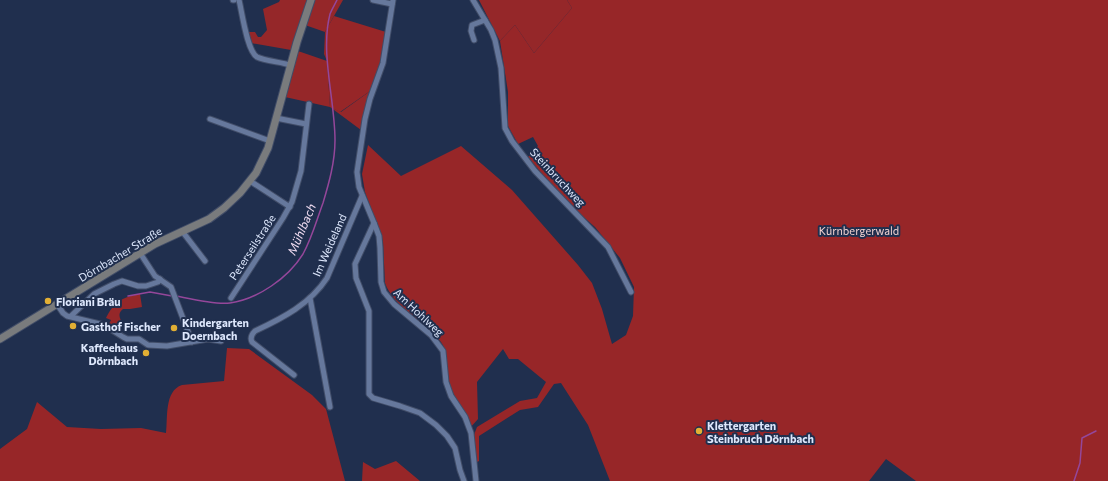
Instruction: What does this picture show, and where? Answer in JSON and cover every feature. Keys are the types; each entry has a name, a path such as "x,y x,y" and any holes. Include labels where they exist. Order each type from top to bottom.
{"street":[{"path":"239,0 249,44 254,54 261,58 290,65"},
{"name":"Dörnbacher Straße","path":"0,339 155,244 204,222 232,201 250,181 260,165 270,141 290,65 311,0"},
{"path":"373,0 392,2"},
{"name":"Steinbruchweg","path":"473,0 496,40 502,74 505,128 512,141 535,171 608,247 631,292"},
{"name":"Am Hohlweg","path":"392,2 383,63 368,108 364,126 358,180 362,196 379,236 384,292 394,304 431,335 443,351 446,382 451,396 465,417 472,439 476,481"},
{"path":"474,40 471,30 472,26 485,20"},
{"name":"Peterseilstraße","path":"231,298 290,207 300,171 309,104"},
{"path":"276,118 306,124"},
{"path":"210,119 270,141"},
{"path":"250,181 290,207"},
{"name":"Im Weideland","path":"294,375 252,342 251,338 255,331 289,313 310,298 320,288 326,278 362,196"},
{"path":"374,223 354,269 369,311 371,397 420,413 436,425 447,436 455,448 464,481"},
{"path":"182,231 205,261"},
{"path":"140,254 156,276 167,283 174,292 192,342"},
{"path":"71,316 94,294 114,284 122,281 138,286 146,286 158,282 160,279"},
{"path":"310,298 330,407"},
{"path":"57,304 63,314 104,325 127,339 139,339 148,345 167,346 208,339 221,340"}],"shaded area":[{"path":"280,0 308,0 291,50 251,43 248,32 255,32 258,37 261,37 267,30 263,9 279,2"},
{"path":"314,0 343,0 325,32 305,25"},
{"path":"479,0 567,0 572,8 534,53 515,25 500,41"},
{"path":"298,51 327,61 330,107 285,97"},
{"path":"373,89 361,130 330,107 341,112"},
{"path":"140,294 142,307 123,309 119,315 124,327 117,331 111,329 109,324 111,320 106,318 112,308 123,299"}],"green space":[{"name":"Kürnbergerwald","path":"567,0 1108,0 1108,481 916,481 886,459 869,481 610,481 588,425 561,383 554,384 538,407 520,410 479,436 479,461 477,462 474,435 477,427 520,401 537,398 546,382 518,359 509,359 503,349 477,382 478,419 470,428 450,387 447,376 444,347 435,335 402,307 389,291 385,283 383,242 365,192 362,174 368,145 401,176 461,146 512,190 592,283 602,309 612,344 626,335 633,316 634,287 620,258 595,227 564,200 528,157 538,146 533,137 518,144 508,126 508,92 500,41 515,25 534,53 572,8"},
{"path":"334,16 386,32 381,60 373,89 340,112 330,107 327,61 324,54 325,32"},
{"path":"227,348 249,349 312,395 326,409 345,481 0,481 0,449 27,429 37,402 67,427 101,429 141,428 166,433 168,406 172,393 176,388 182,385 224,381"},
{"path":"396,461 420,481 362,481 363,462 375,469"}],"waterway":[{"name":"Mühlbach","path":"176,296 217,303 241,301 261,292 281,279 297,263 303,254 312,235 323,203 333,164 335,140 327,60 327,29 330,14 337,0"},
{"name":"Mühlbach","path":"128,296 150,292 172,296"},
{"path":"1074,481 1080,463 1082,438 1096,431"}],"place":[{"name":"Floriani Bräu","path":"48,301"},
{"name":"Gasthof Fischer","path":"73,326"},
{"name":"Kindergarten Doernbach","path":"174,328"},
{"name":"Kaffeehaus Dörnbach","path":"146,353"},
{"name":"Klettergarten Steinbruch Dörnbach","path":"699,431"}]}
